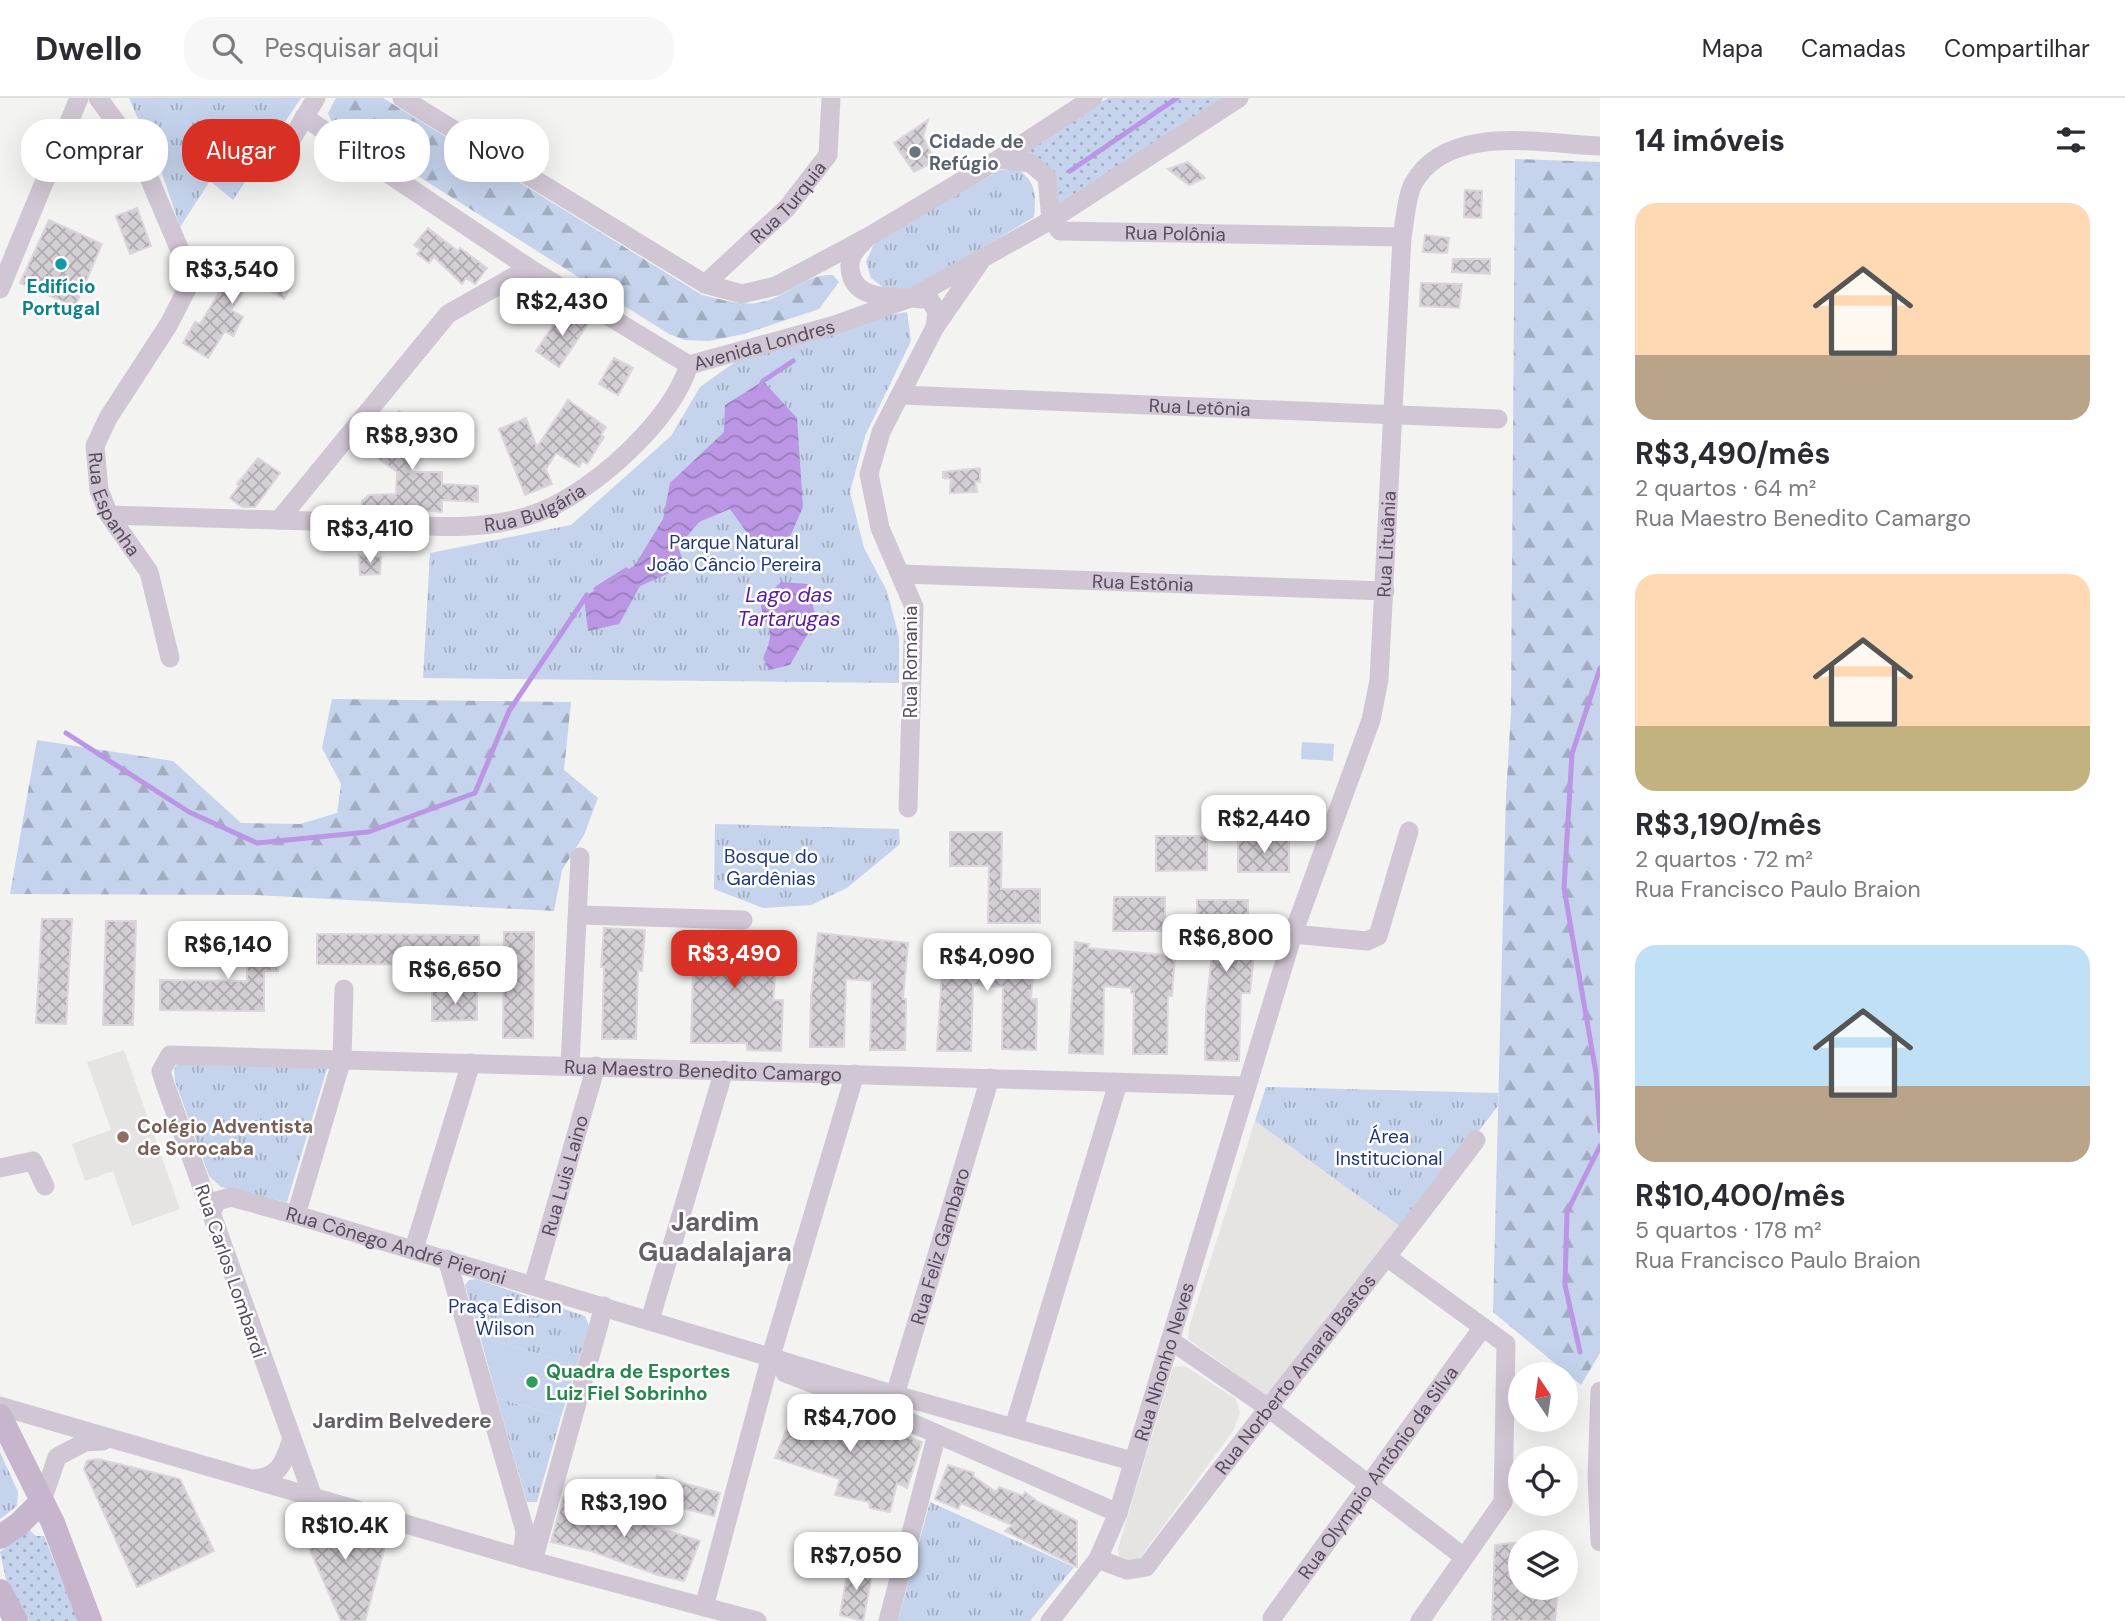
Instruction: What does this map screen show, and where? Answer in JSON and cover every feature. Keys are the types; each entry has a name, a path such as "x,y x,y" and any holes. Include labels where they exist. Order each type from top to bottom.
{"main road":[{"path":"0,1416 53,1523 90,1621"},
{"path":"0,1537 19,1524 42,1501"}],"street":[{"path":"0,289 79,98"},
{"name":"Rua Espanha","path":"98,98 138,152 190,274 189,285 169,324 108,418 95,446 99,490 109,515 149,572 170,658"},
{"path":"300,124 316,98"},
{"path":"402,98 705,284 743,295 776,286 868,237 999,159 1074,105 1093,98"},
{"name":"Rua Turquia","path":"705,284 787,208 828,155 831,98"},
{"name":"Avenida Londres","path":"304,117 529,268 689,365 835,325 913,297 1051,220 1239,98"},
{"name":"Rua Lituânia","path":"1246,1086 1293,934 1371,720 1379,680 1402,237 1413,184 1432,164 1458,147 1487,140 1600,146"},
{"path":"999,159 1030,163 1047,177 1051,220"},
{"name":"Rua Polônia","path":"1051,220 1060,231 1073,233 1402,237"},
{"path":"868,237 852,254 850,263 853,281 870,295 930,300 937,312 935,327"},
{"name":"Rua Romania","path":"908,808 914,607 880,527 869,474 881,432 935,327 983,257"},
{"path":"279,520 448,314 529,268"},
{"name":"Rua Bulgária","path":"109,515 476,526 542,511 588,484 644,437 683,382 689,365"},
{"name":"Rua Letônia","path":"901,395 1498,419"},
{"name":"Rua Estônia","path":"901,574 1385,591"},
{"path":"1293,934 1367,941 1378,936 1409,831"},
{"path":"570,1065 580,857"},
{"path":"579,915 743,919"},
{"path":"296,1215 342,1059 344,989"},
{"name":"Rua Maestro Benedito Camargo","path":"164,1061 170,1055 189,1053 1246,1086"},
{"name":"Rua Carlos Lombardi","path":"164,1061 161,1071 165,1084 313,1497"},
{"path":"414,1249 471,1063"},
{"name":"Rua Luis Laino","path":"533,1285 596,1066"},
{"path":"650,1320 724,1070"},
{"path":"704,1606 770,1361 855,1074"},
{"name":"Rua Feliz Gambaro","path":"893,1404 990,1077"},
{"path":"1014,1427 1118,1083"},
{"name":"Rua Nhonho Neves","path":"1050,1621 1098,1559 1118,1513 1246,1086"},
{"name":"Rua Norberto Amaral Bastos","path":"1098,1559 1127,1570 1146,1567 1267,1407 1388,1258 1476,1140"},
{"path":"0,1168 33,1161 45,1186"},
{"name":"Rua Cônego André Pieroni","path":"211,1213 217,1201 231,1197 749,1349 770,1361 893,1404 1014,1427 1132,1461"},
{"path":"1388,1258 1506,1345 1503,1502 1420,1621"},
{"path":"447,1259 525,1531 528,1559"},
{"path":"528,1559 604,1306"},
{"name":"Rua Olympio Antônio da Silva","path":"1272,1618 1483,1327"},
{"path":"1170,1339 1267,1407 1464,1558"},
{"path":"1600,1391 1597,1476 1600,1542"},
{"name":"Rua Cônego André Pieroni","path":"893,1404 937,1434 1118,1513"},
{"path":"0,1406 528,1559 757,1621"},
{"path":"888,1621 937,1434"},
{"path":"42,1501 52,1467 63,1452 85,1441 121,1443"},
{"path":"247,1479 272,1476 286,1460 291,1441"}],"shaded area":[{"name":"Colégio Adventista de Sorocaba","path":"124,1050 180,1209 132,1226 113,1171 85,1181 72,1144 111,1130 87,1062"},
{"path":"1255,1121 1404,1229 1272,1392 1265,1395 1188,1339 1189,1327"},
{"path":"1185,1366 1236,1399 1240,1413 1233,1431 1139,1559 1132,1563 1119,1558 1118,1548 1173,1367"}],"green space":[{"path":"129,98 301,98 287,119 182,119 182,182 209,182 180,227 165,182 168,182 168,119 138,119"},
{"path":"336,98 383,98 417,119 331,119 328,113"},
{"path":"1108,98 1227,98 1053,216 1049,175 1015,156"},
{"path":"430,127 444,136 444,182 519,182 702,295 747,304 771,299 823,275 833,275 839,282 819,309 744,334 709,341 685,340 669,334 427,182 430,182"},
{"path":"1515,159 1600,162 1600,1353 1581,1385 1578,1383 1578,1362 1553,1362 1493,1312 1506,794 1511,712"},
{"path":"1017,169 1032,184 1034,217 914,289 885,289 871,278 866,262 873,246 887,234 1000,170"},
{"path":"211,182 245,182 233,200"},
{"name":"Parque Natural João Câncio Pereira","path":"907,312 911,341 865,436 850,492 864,548 887,591 899,637 899,683 423,678 430,553 571,525 671,436 700,387 735,362 871,318"},
{"path":"332,699 571,702 564,770 598,798 584,835 562,870 554,911 256,895 10,894 37,740 173,761 241,823 300,824 337,813 341,784 322,748"},
{"path":"1302,742 1334,744 1333,761 1301,759"},
{"name":"Bosque do Gardênias","path":"715,824 899,829 900,844 847,888 811,905 763,908 714,889"},
{"path":"181,1060 327,1069 287,1202 221,1187 209,1176 175,1081 174,1068"},
{"name":"Área Institucional","path":"1266,1087 1498,1093 1498,1106 1404,1229 1255,1121"},
{"name":"Praça Edison Wilson","path":"476,1279 585,1316 589,1326 577,1366 480,1336 465,1285 469,1280"},
{"name":"Quadra de Esportes Luiz Fiel Sobrinho","path":"480,1336 577,1366 561,1417 497,1398"},
{"path":"497,1398 561,1417 537,1502 527,1502"},
{"path":"0,1452 18,1492 17,1506 0,1519"},
{"path":"930,1502 1074,1567 1030,1621 898,1621"},
{"path":"28,1529 36,1536 44,1536 78,1621 29,1621 6,1580 0,1552"}],"water":[{"path":"763,381 797,418 803,507 788,541 758,548 730,509 699,522 678,547 685,566 640,586 619,624 588,631 584,597 635,565 663,519 670,483 724,432 725,405"},
{"name":"Lago das Tartarugas","path":"781,582 808,584 816,619 790,665 769,670 763,658 770,632 761,601"}],"building":[{"name":"Cidade de Refúgio","path":"928,120 923,137 935,161 914,172 894,143"},
{"path":"1188,162 1205,178 1189,185 1168,169"},
{"path":"1465,190 1482,191 1481,218 1464,217"},
{"path":"137,208 151,246 130,254 116,216"},
{"name":"Edifício Portugal","path":"49,220 102,244 75,307 20,283"},
{"path":"428,228 458,251 460,248 487,268 475,284 466,278 462,284 434,257 429,263 417,254 421,250 414,245"},
{"path":"1425,235 1449,238 1447,253 1423,252"},
{"path":"257,256 273,264 268,273 291,286 284,299 251,280 231,310 243,317 233,336 225,331 208,358 183,343 195,322 200,324 230,275 235,279 244,263 251,267"},
{"path":"1453,259 1490,259 1490,274 1452,272"},
{"path":"1421,283 1462,284 1459,308 1420,306"},
{"path":"565,308 588,324 559,367 536,351"},
{"path":"614,358 633,368 618,395 599,384"},
{"path":"568,400 606,427 601,435 604,437 587,464 582,461 579,467 556,453 546,469 552,484 525,495 499,429 526,418 537,447"},
{"path":"399,411 436,438 410,472 442,472 442,484 478,486 478,502 442,500 442,512 393,509 393,512 362,511 362,501 369,495 396,494 397,472 367,451"},
{"path":"258,458 280,473 255,507 242,507 230,498 239,486 237,484"},
{"path":"980,468 980,482 975,481 977,492 950,493 951,479 943,478 943,472"},
{"path":"359,555 381,557 380,574 360,575"},
{"path":"950,832 1002,832 1001,889 1040,889 1040,923 988,923 989,866 950,866"},
{"path":"1156,836 1207,836 1207,870 1156,871"},
{"path":"1238,838 1289,838 1289,872 1238,872"},
{"path":"1114,897 1165,897 1165,931 1113,931"},
{"path":"1197,900 1248,900 1248,952 1254,953 1250,993 1241,993 1239,1061 1205,1060 1206,1010 1214,934 1197,934"},
{"path":"42,919 72,919 66,1024 36,1023"},
{"path":"106,921 136,921 133,1025 103,1025"},
{"path":"248,926 278,927 278,971 264,971 264,1011 160,1010 160,980 247,981"},
{"path":"604,928 645,930 642,971 638,970 636,1039 602,1039 604,967 601,967"},
{"path":"685,931 779,939 773,1000 783,1000 781,1051 747,1050 747,1043 691,1043 693,972 682,971"},
{"path":"504,932 534,932 533,1038 503,1038"},
{"path":"818,933 908,943 903,999 906,999 905,1050 870,1050 872,981 846,979 844,1047 810,1047 811,996"},
{"path":"317,934 479,935 480,965 317,964"},
{"path":"944,941 1035,948 1031,999 1037,999 1036,1050 1002,1049 1003,987 973,985 971,1051 937,1051"},
{"path":"1075,942 1089,944 1088,948 1175,956 1172,996 1168,996 1167,1054 1133,1054 1134,993 1131,993 1131,988 1104,986 1103,1054 1069,1053"},
{"path":"477,990 477,1020 432,1021 432,991"},
{"path":"800,1397 818,1406 817,1410 848,1422 854,1413 869,1419 867,1424 922,1442 907,1488 897,1483 890,1512 870,1508 869,1502 835,1495 840,1479 775,1458"},
{"path":"98,1459 180,1479 214,1551 137,1587 84,1469 87,1461"},
{"path":"948,1465 974,1473 973,1476 996,1492 999,1487 1023,1496 1025,1492 1038,1502 1077,1521 1077,1567 1005,1531 1012,1525 961,1503 958,1509 935,1499"},
{"path":"657,1476 720,1493 714,1516 650,1500"},
{"path":"574,1495 599,1505 598,1509 700,1541 684,1581 658,1575 591,1551 551,1542 563,1497 571,1500"},
{"path":"292,1509 388,1535 365,1621 341,1621"},
{"path":"1508,1544 1508,1600 1557,1600 1555,1621 1492,1621 1495,1545"},
{"path":"849,1563 873,1571 863,1621 840,1615"}],"waterway":[{"path":"1070,171 1177,98"},
{"path":"760,387 763,381 793,361"},
{"path":"596,589 626,570"},
{"path":"66,733 189,812 257,843 368,832 475,793 509,711 587,595"},
{"path":"1600,668 1572,754 1564,888 1596,1073 1600,1131"},
{"path":"1580,1352 1565,1285 1567,1212 1600,1146"}],"place":[{"name":"Cidade de Refúgio","path":"915,152"},
{"name":"Edifício Portugal","path":"61,264"},
{"name":"Colégio Adventista de Sorocaba","path":"123,1137"},
{"name":"Quadra de Esportes Luiz Fiel Sobrinho","path":"532,1382"}],"district":[{"name":"Jardim Guadalajara","path":"715,1237"},
{"name":"Jardim Belvedere","path":"402,1421"}]}
